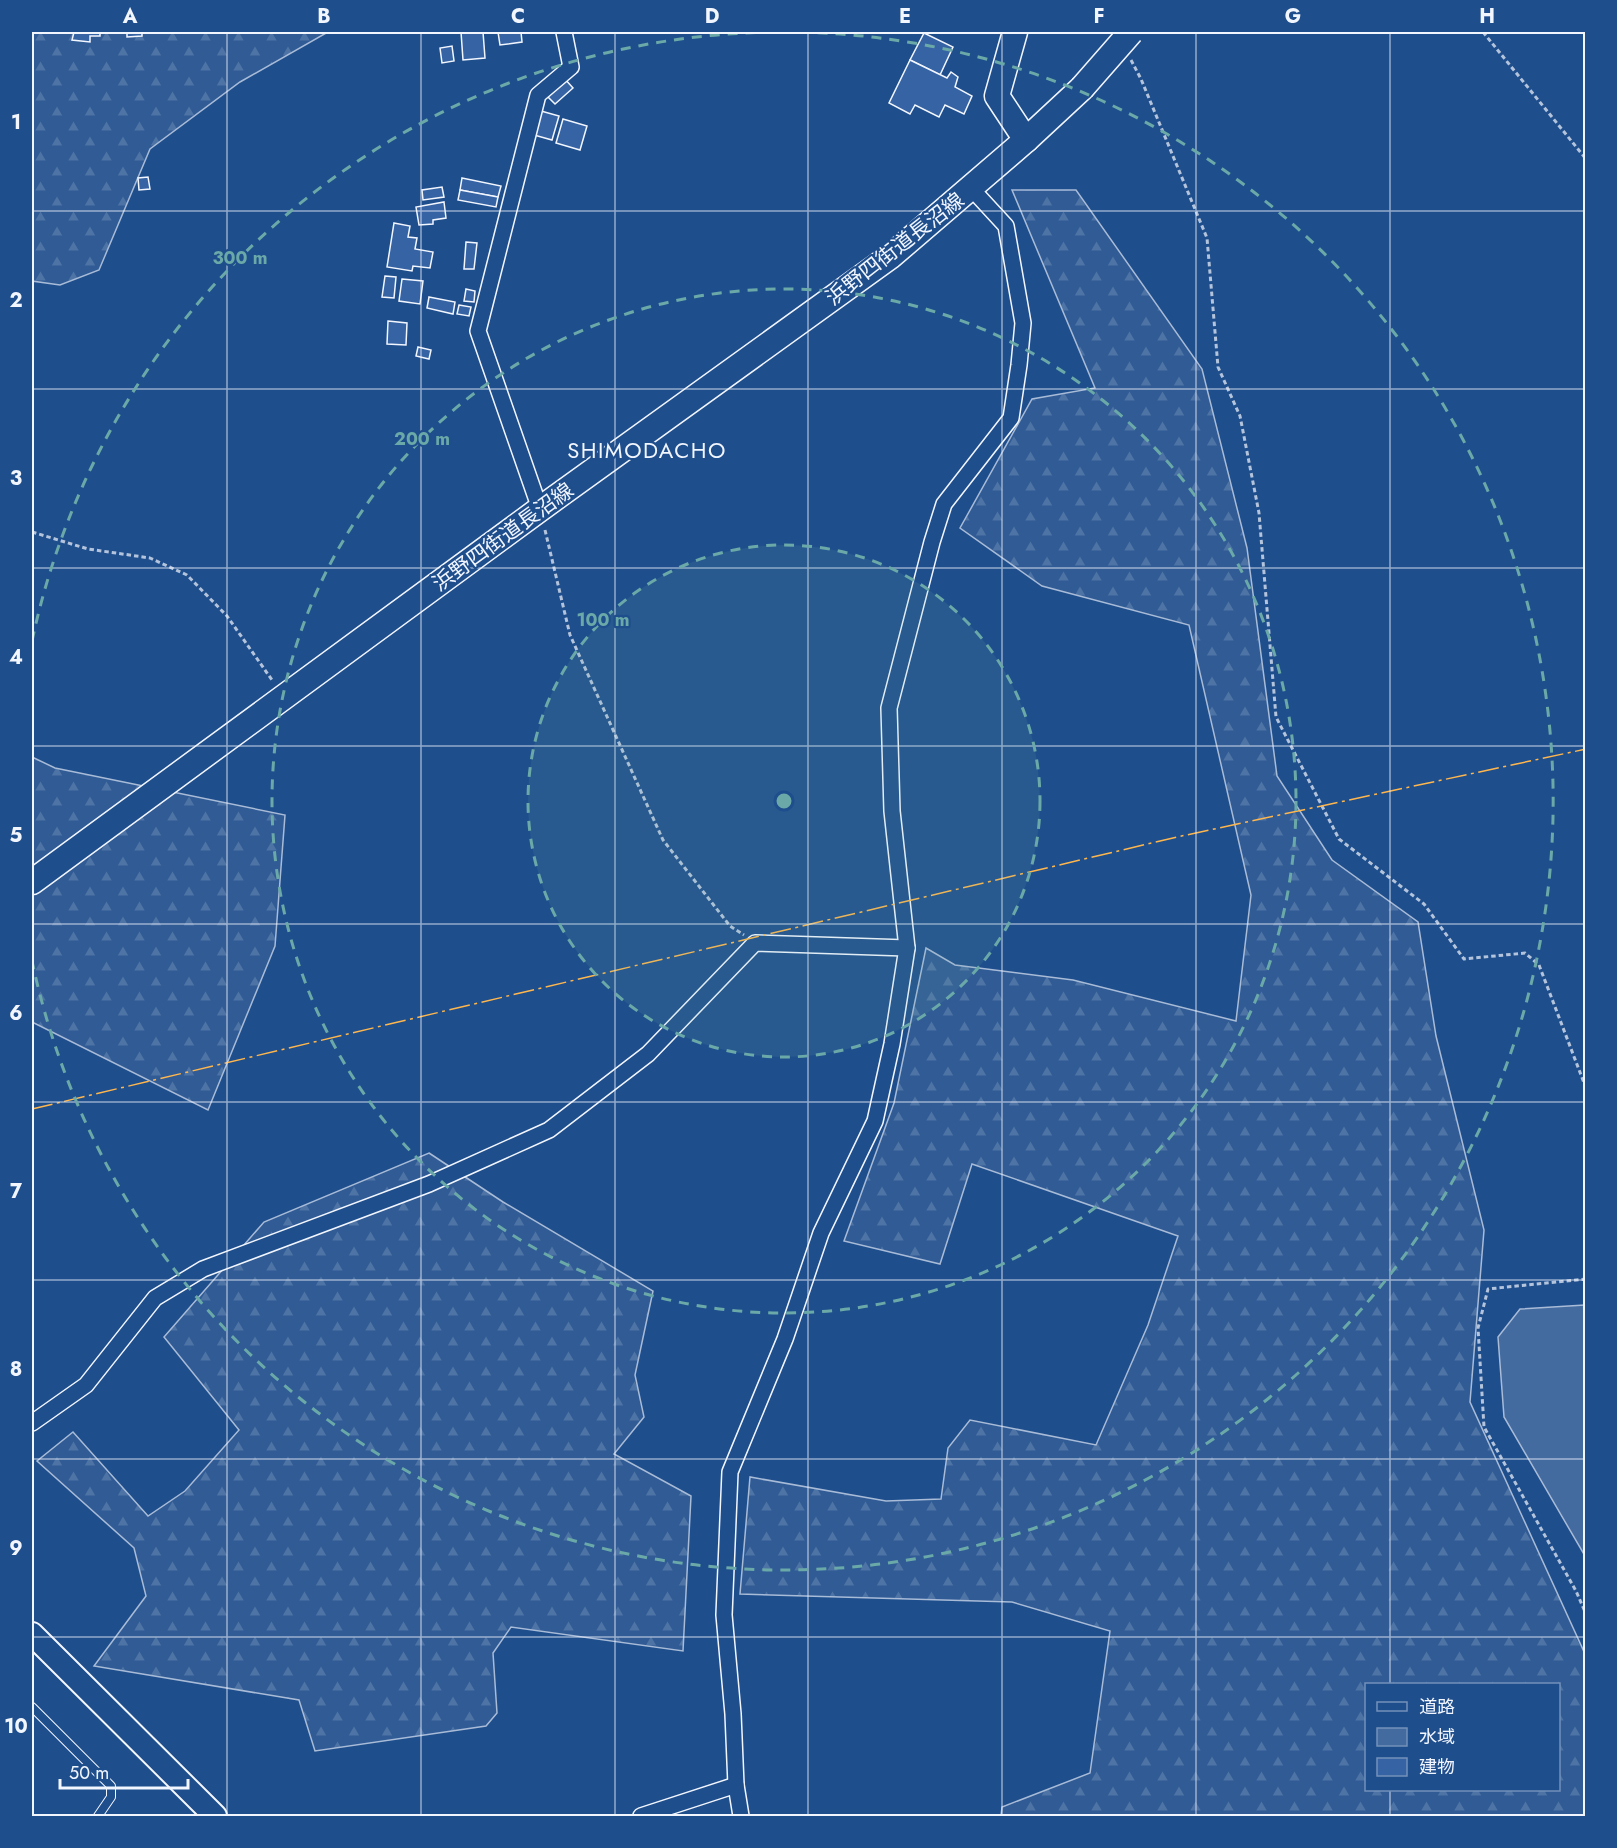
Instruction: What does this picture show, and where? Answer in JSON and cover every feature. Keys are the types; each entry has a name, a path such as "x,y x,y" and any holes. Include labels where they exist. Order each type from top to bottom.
{"main road":[{"path":"1015,32 997,96 1026,140"},
{"name":"浜野四街道長沼線","path":"32,882 540,509 891,256 1026,140 1129,41"}],"street":[{"path":"540,509 478,331 538,95 571,67 564,32"},
{"path":"741,1816 736,1785 733,1714 724,1615 730,1473 785,1339 821,1233 875,1121 892,1044 907,948 892,811 889,708 944,504 1011,418 1019,365 1023,322 1006,226 971,188"},
{"path":"32,1423 86,1385 155,1298 203,1269 429,1184 549,1130 648,1054 755,943 907,948"},
{"path":"34,1643 215,1816"},
{"path":"641,1816 736,1785"}],"lane":[{"path":"32,1707 111,1786 111,1797 98,1816"}],"path":[{"path":"1483,32 1586,159"},
{"path":"1129,41 1141,79 1207,238 1218,367 1240,416 1259,513 1276,717 1339,838 1424,904 1464,959 1525,952 1539,965 1586,1088"},
{"path":"540,509 570,635 663,840 730,926 755,943"},
{"path":"32,532 88,549 150,558 188,574 227,616 284,697"},
{"path":"1586,1279 1488,1289 1478,1328 1484,1427 1576,1591 1586,1614"}],"green space":[{"path":"328,32 240,82 150,149 99,270 60,285 32,281 32,33"},
{"path":"1012,190 1076,190 1202,369 1247,548 1277,776 1332,860 1418,922 1436,1036 1484,1230 1470,1402 1585,1654 1585,1816 1001,1816 1002,1807 1090,1773 1110,1631 1012,1602 740,1594 750,1477 886,1501 941,1499 948,1448 970,1420 1096,1445 1148,1325 1178,1236 972,1164 940,1264 844,1241 894,1103 926,948 955,965 1073,980 1236,1021 1251,895 1189,625 1042,586 960,528 1032,399 1095,388"},
{"path":"32,757 55,768 285,815 275,946 208,1110 32,1022"},
{"path":"429,1153 503,1202 653,1291 635,1375 644,1417 614,1454 691,1496 683,1651 511,1627 493,1653 497,1713 486,1726 315,1751 299,1700 94,1666 146,1596 134,1548 37,1461 73,1432 148,1516 185,1491 239,1430 164,1337 264,1222"}],"water":[{"path":"1586,1305 1585,1556 1504,1417 1498,1337 1520,1309"}],"building":[{"path":"74,32 100,32 100,36 90,36 90,42 72,40"},
{"path":"127,32 142,32 142,36 127,37"},
{"path":"461,32 483,32 485,58 463,60"},
{"path":"498,32 521,32 522,42 500,45"},
{"path":"924,33 953,47 940,75 910,60"},
{"path":"452,46 454,61 442,63 440,48"},
{"path":"910,60 947,78 951,72 958,77 955,87 972,96 964,114 945,105 939,117 915,105 910,114 889,103"},
{"path":"564,78 573,88 555,104 546,95"},
{"path":"541,111 559,116 552,140 534,135"},
{"path":"563,119 587,126 580,150 556,143"},
{"path":"148,177 150,189 139,190 138,178"},
{"path":"462,178 501,186 498,197 460,190"},
{"path":"442,187 444,197 423,200 422,190"},
{"path":"460,190 498,197 496,207 458,200"},
{"path":"444,202 446,218 433,220 433,224 419,225 416,207"},
{"path":"394,223 410,226 408,237 417,238 415,249 433,252 430,268 413,266 412,271 387,267"},
{"path":"466,242 477,243 474,269 464,269"},
{"path":"385,276 396,277 394,298 382,297"},
{"path":"402,279 423,281 420,304 399,301"},
{"path":"466,289 475,291 474,302 464,301"},
{"path":"429,297 455,302 453,314 427,308"},
{"path":"459,305 471,307 469,316 457,314"},
{"path":"388,321 407,323 406,345 387,344"},
{"path":"418,347 431,350 429,359 416,356"}],"power":[{"path":"32,1109 1177,837 1586,749"}],"district":[{"name":"SHIMODACHO","path":"647,450"}]}
